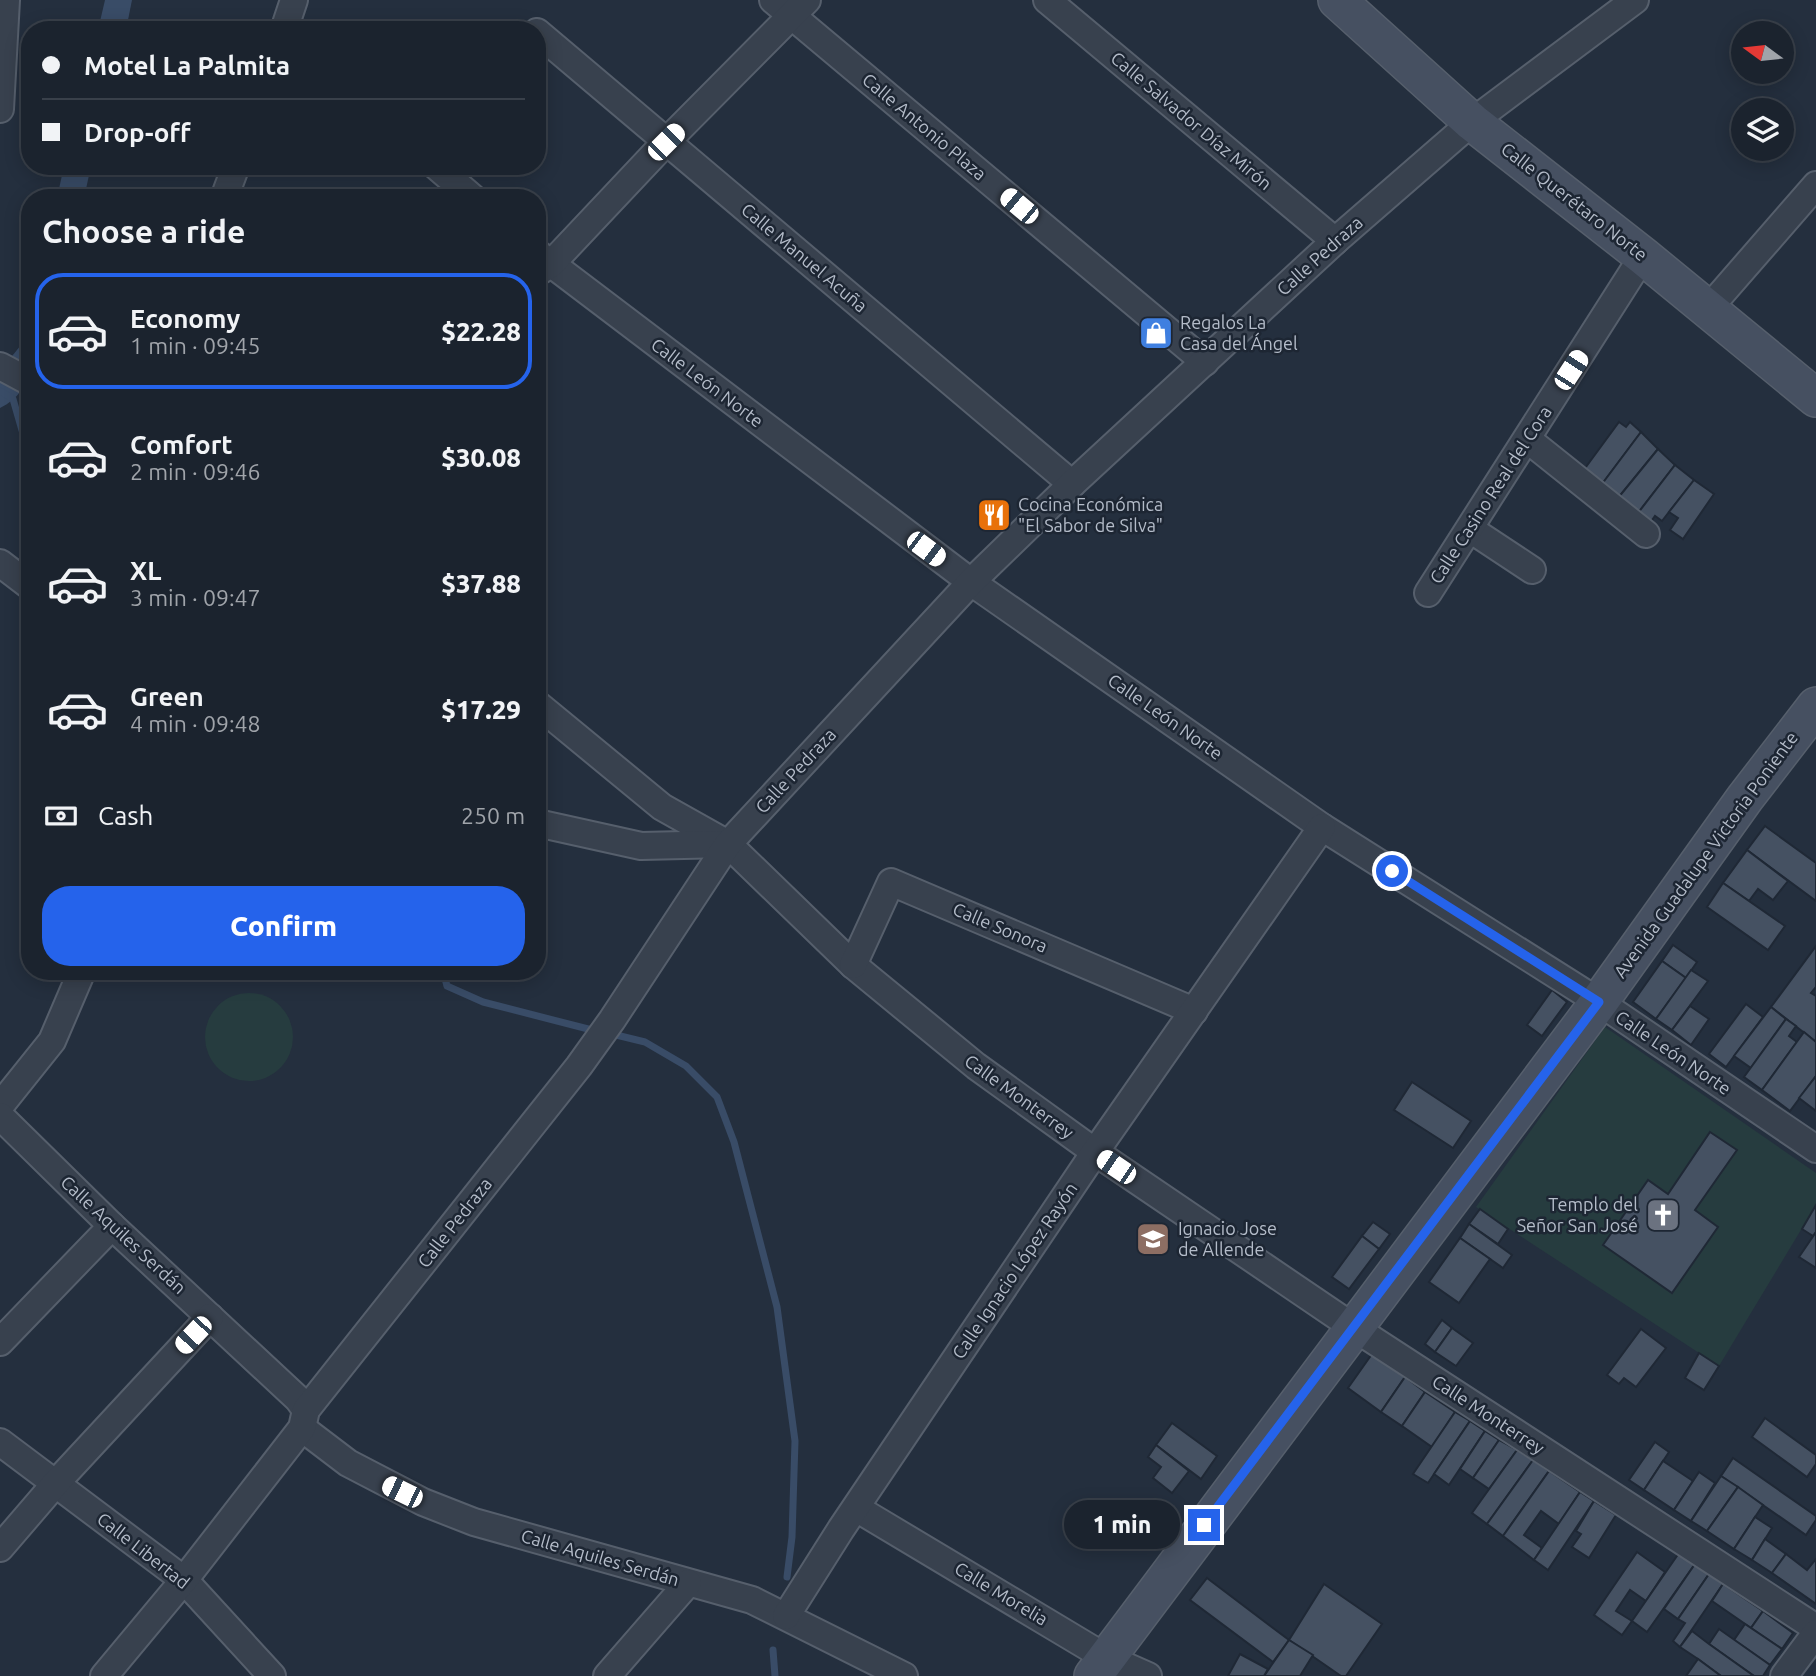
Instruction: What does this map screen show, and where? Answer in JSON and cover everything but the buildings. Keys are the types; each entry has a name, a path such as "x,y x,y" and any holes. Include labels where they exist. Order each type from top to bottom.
{"main road":[{"name":"Calle Querétaro Norte","path":"1337,0 1472,121 1816,398"},
{"name":"Avenida Guadalupe Victoria Poniente","path":"1099,1667 1599,1002 1745,798 1816,706"}],"street":[{"path":"0,109 6,0"},
{"path":"287,21 294,0"},
{"name":"Calle Salvador Díaz Mirón","path":"1047,0 1335,241"},
{"name":"Calle Pedraza","path":"104,1676 184,1580 304,1419 579,1066 728,844 971,582 1072,484 1335,241 1472,121 1635,0"},
{"path":"546,259 666,142 790,5"},
{"name":"Calle Antonio Plaza","path":"790,5 1205,362"},
{"name":"Calle Manuel Acuña","path":"546,39 1072,484"},
{"path":"446,175 463,189"},
{"path":"1708,309 1816,185"},
{"name":"Calle Casino Real del Cora","path":"1428,593 1643,256"},
{"name":"Calle León Norte","path":"546,266 971,582 1322,827 1599,1002 1816,1149"},
{"path":"0,366 21,377"},
{"path":"1527,439 1646,534"},
{"path":"1470,529 1532,570"},
{"path":"0,563 21,579"},
{"path":"546,712 662,807 728,844"},
{"path":"546,825 641,846 728,844"},
{"name":"Calle Ignacio López Rayón","path":"786,1616 1094,1152 1322,827"},
{"name":"Calle Monterrey","path":"728,844 853,965 976,1066 1094,1152 1353,1327 1816,1630"},
{"name":"Calle Sonora","path":"853,965 891,882 1194,1011"},
{"path":"0,1106 52,1041 78,980"},
{"name":"Calle Aquiles Serdán","path":"0,1116 112,1226 298,1399 304,1419 348,1463 423,1502 474,1522 752,1600 904,1676"},
{"path":"0,1342 112,1226"},
{"path":"0,1548 55,1484 210,1317"},
{"name":"Calle Libertad","path":"0,1442 184,1580 272,1676"},
{"name":"Calle Morelia","path":"849,1518 1099,1667 1148,1676"},
{"path":"607,1676 688,1583"},
{"path":"1784,1676 1816,1630"}],"green space":[{"path":"249,993 266,996 280,1006 290,1020 293,1037 290,1054 280,1068 266,1078 249,1081 232,1078 218,1068 208,1054 205,1037 208,1020 218,1006 232,996"},
{"path":"1605,1027 1816,1173 1816,1205 1719,1366 1476,1207"}],"water":[{"path":"105,0 132,0 128,21 100,21"},
{"path":"62,175 89,175 86,189 59,189"},
{"path":"21,345 21,390 12,401 0,408 0,371"}],"waterway":[{"path":"0,391 13,399 21,427"},
{"path":"445,980 447,986 483,1002 596,1031"},
{"path":"608,1033 645,1042 686,1066 717,1097 734,1142 777,1307 795,1441 792,1537 787,1577"},
{"path":"773,1650 775,1676"}],"place":[{"name":"Regalos La Casa del Ángel","path":"1156,333"},
{"name":"Cocina Económica \"El Sabor de Silva\"","path":"994,515"},
{"name":"Templo del Señor San José","path":"1663,1215"},
{"name":"Ignacio Jose de Allende","path":"1153,1239"}],"route":[{"path":"1204,1525 1599,1002 1392,871"}]}
